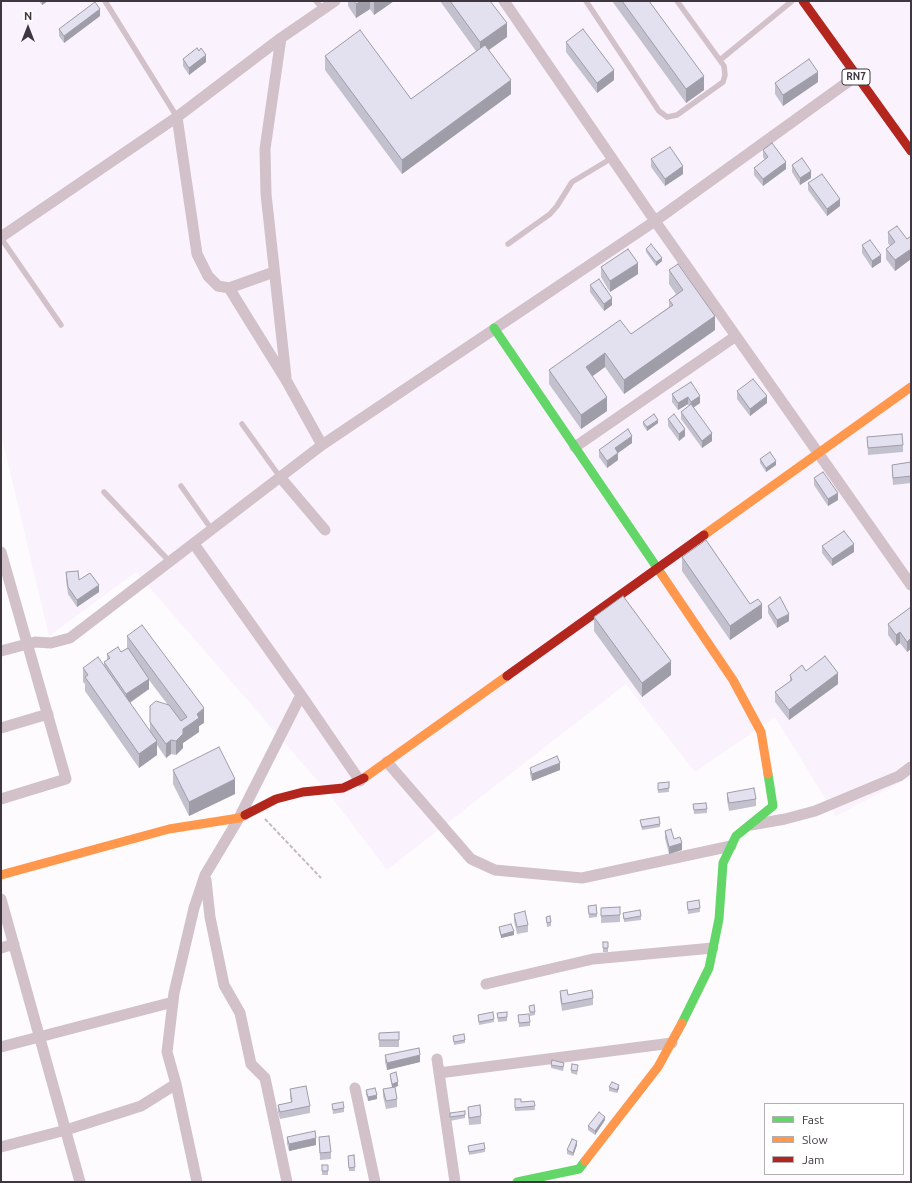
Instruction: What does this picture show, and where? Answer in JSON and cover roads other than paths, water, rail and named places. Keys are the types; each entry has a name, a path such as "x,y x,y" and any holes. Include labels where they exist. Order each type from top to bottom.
{"main road":[{"name":"RN7","path":"803,1 911,151"},
{"path":"494,328 733,680 761,732 773,806 736,836 723,863 719,919 709,968 672,1043 658,1067 579,1169 543,1179 517,1182"},
{"path":"1,875 169,829 239,818 276,799 303,792 343,788 360,781 911,387"}],"street":[{"path":"1,237 177,117 281,38 319,5 335,1"},
{"path":"504,1 655,221 911,584"},
{"path":"281,38 266,149 266,194 286,380"},
{"path":"1,651 35,642 51,643 70,638 322,445 655,221 856,76"},
{"path":"177,117 197,254 208,276 218,286 229,288 274,272"},
{"path":"229,288 286,380 322,445"},
{"path":"575,447 736,336"},
{"path":"280,477 325,530"},
{"path":"194,544 360,781"},
{"path":"1,799 66,779 2,556"},
{"path":"197,1182 176,1084 167,1052 173,1002 194,908 205,875 239,818 301,695"},
{"path":"1,728 48,714"},
{"path":"387,762 471,859 495,870 582,878 731,846"},
{"path":"750,825 785,819 815,810 899,776 911,767"},
{"path":"205,875 210,917 224,985 240,1013 251,1064 265,1078 287,1182"},
{"path":"1,899 80,1182"},
{"path":"1,948 14,944"},
{"path":"486,984 592,959 713,948"},
{"path":"1,1047 173,1002"},
{"path":"439,1073 672,1043"},
{"path":"437,1059 455,1182"},
{"path":"1,1147 66,1130 142,1106 176,1084"},
{"path":"355,1088 375,1182"}],"lane":[{"path":"105,1 177,117"},
{"path":"586,1 659,111 667,117 677,115 723,82 725,75 724,66 677,1"},
{"path":"720,60 792,1"},
{"path":"508,244 550,214 557,206 572,182 612,158"},
{"path":"1,237 61,325"},
{"path":"242,424 280,477"},
{"path":"181,486 212,530"},
{"path":"104,492 170,562"}]}
